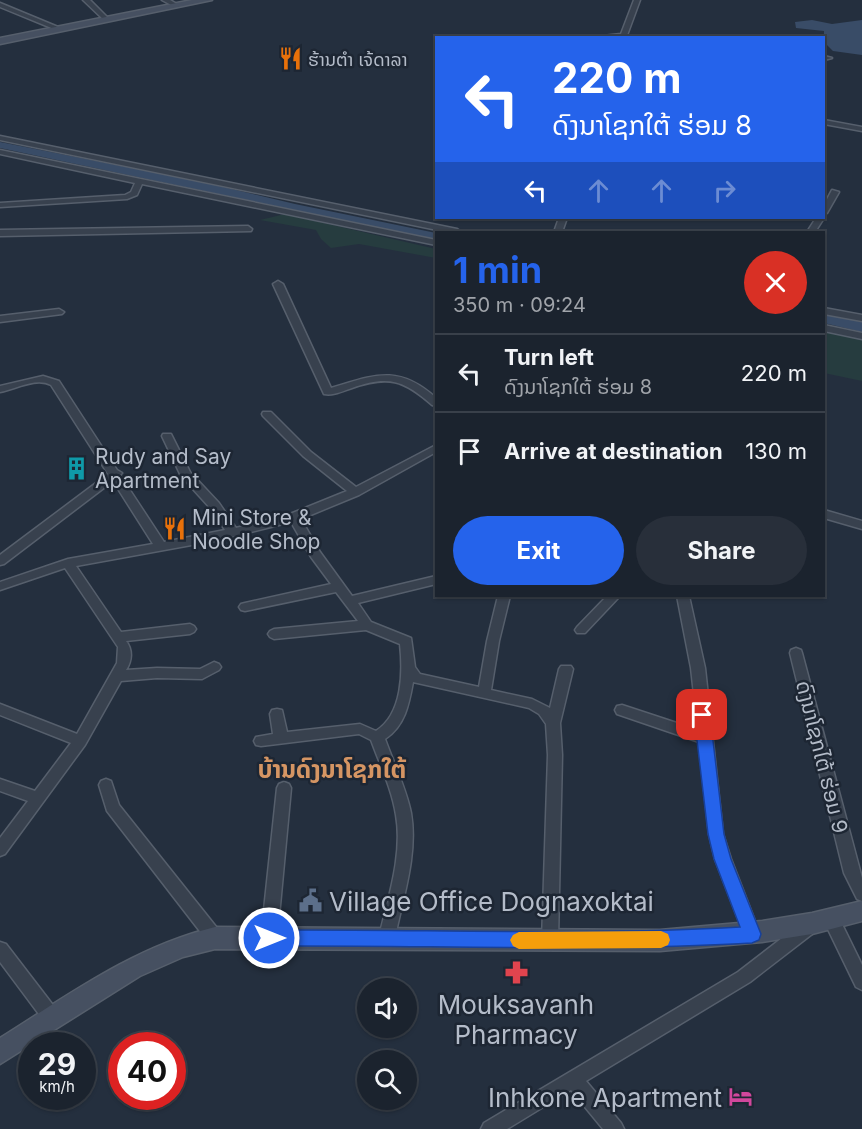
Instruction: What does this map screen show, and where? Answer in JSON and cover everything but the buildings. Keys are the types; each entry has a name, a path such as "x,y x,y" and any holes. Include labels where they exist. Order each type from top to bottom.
{"street":[{"path":"0,5 10,0"},
{"path":"86,0 106,19"},
{"path":"165,0 177,6"},
{"path":"0,41 56,28 207,0"},
{"path":"623,36 638,0"},
{"path":"0,5 56,28"},
{"path":"825,122 862,129"},
{"path":"0,138 452,231"},
{"path":"0,152 435,243"},
{"path":"0,205 128,197 134,193 140,181"},
{"path":"825,209 835,192"},
{"path":"0,233 248,229"},
{"path":"278,284 328,392 366,380 398,378 409,381 435,402"},
{"path":"825,311 862,318"},
{"path":"0,319 59,312"},
{"path":"825,328 862,336"},
{"path":"0,389 50,379 55,383 116,473 160,546"},
{"path":"267,414 307,454 355,492"},
{"path":"167,436 185,474 215,506 233,532"},
{"path":"0,586 68,563 233,532 294,517 355,492 435,449"},
{"path":"0,561 116,473"},
{"path":"825,514 862,525"},
{"path":"294,517 300,530 367,625"},
{"path":"0,850 80,741 124,663 124,646 68,563"},
{"path":"350,601 435,580"},
{"path":"245,607 339,587"},
{"path":"484,694 504,597"},
{"path":"581,630 613,597"},
{"path":"683,597 698,668 716,834 723,859 752,934"},
{"path":"274,634 367,625 406,641 409,669 396,723 388,732 377,737"},
{"path":"117,637 190,630"},
{"name":"ດົງນາໂຊກໄຕ້ ຮ່ອມ 9","path":"796,653 852,873 862,894"},
{"path":"117,676 158,673 202,674 214,667"},
{"path":"409,669 416,678 532,704 544,710 553,723"},
{"path":"550,941 555,755 553,723 566,669"},
{"path":"0,709 80,741"},
{"path":"622,710 704,738"},
{"path":"277,714 281,738"},
{"path":"261,741 360,729 377,737 401,803 406,827 403,857 387,937"},
{"path":"106,785 112,807 215,938"},
{"path":"0,786 38,798"},
{"path":"269,938 284,788"},
{"path":"0,1052 87,994 127,972 179,948 215,938 656,940 752,934 822,922 862,911"},
{"path":"822,922 862,982"},
{"path":"490,1129 744,977 822,922"},
{"path":"0,949 52,1019"},
{"path":"573,1080 615,1129"}],"green space":[{"path":"285,214 435,249 435,258 359,244 331,248 321,239 316,230 260,220"},
{"path":"825,331 862,339 862,381 825,373"}],"water":[{"path":"812,20 832,24 862,20 862,55 833,51 825,43 824,31 796,28 795,22"},
{"path":"0,142 198,181 435,233 435,240 0,148"},
{"path":"825,314 862,322 862,332 825,323"}],"slow traffic":[{"path":"519,940 661,940"}],"place":[{"name":"ຮ້ານຕຳ ເຈ້ດາລາ","path":"290,59"},
{"name":"Rudy and Say Apartment","path":"77,468"},
{"name":"Mini Store & Noodle Shop","path":"174,529"},
{"name":"Village Office Dognaxoktai","path":"311,901"},
{"name":"Mouksavanh Pharmacy","path":"516,973"},
{"name":"Inhkone Apartment","path":"740,1097"}],"district":[{"name":"ບ້ານດົງນາໂຊກໃຕ້","path":"332,769"}],"route":[{"path":"269,938 387,937 550,941 656,940 752,934 723,859 716,834 702,715"}]}
